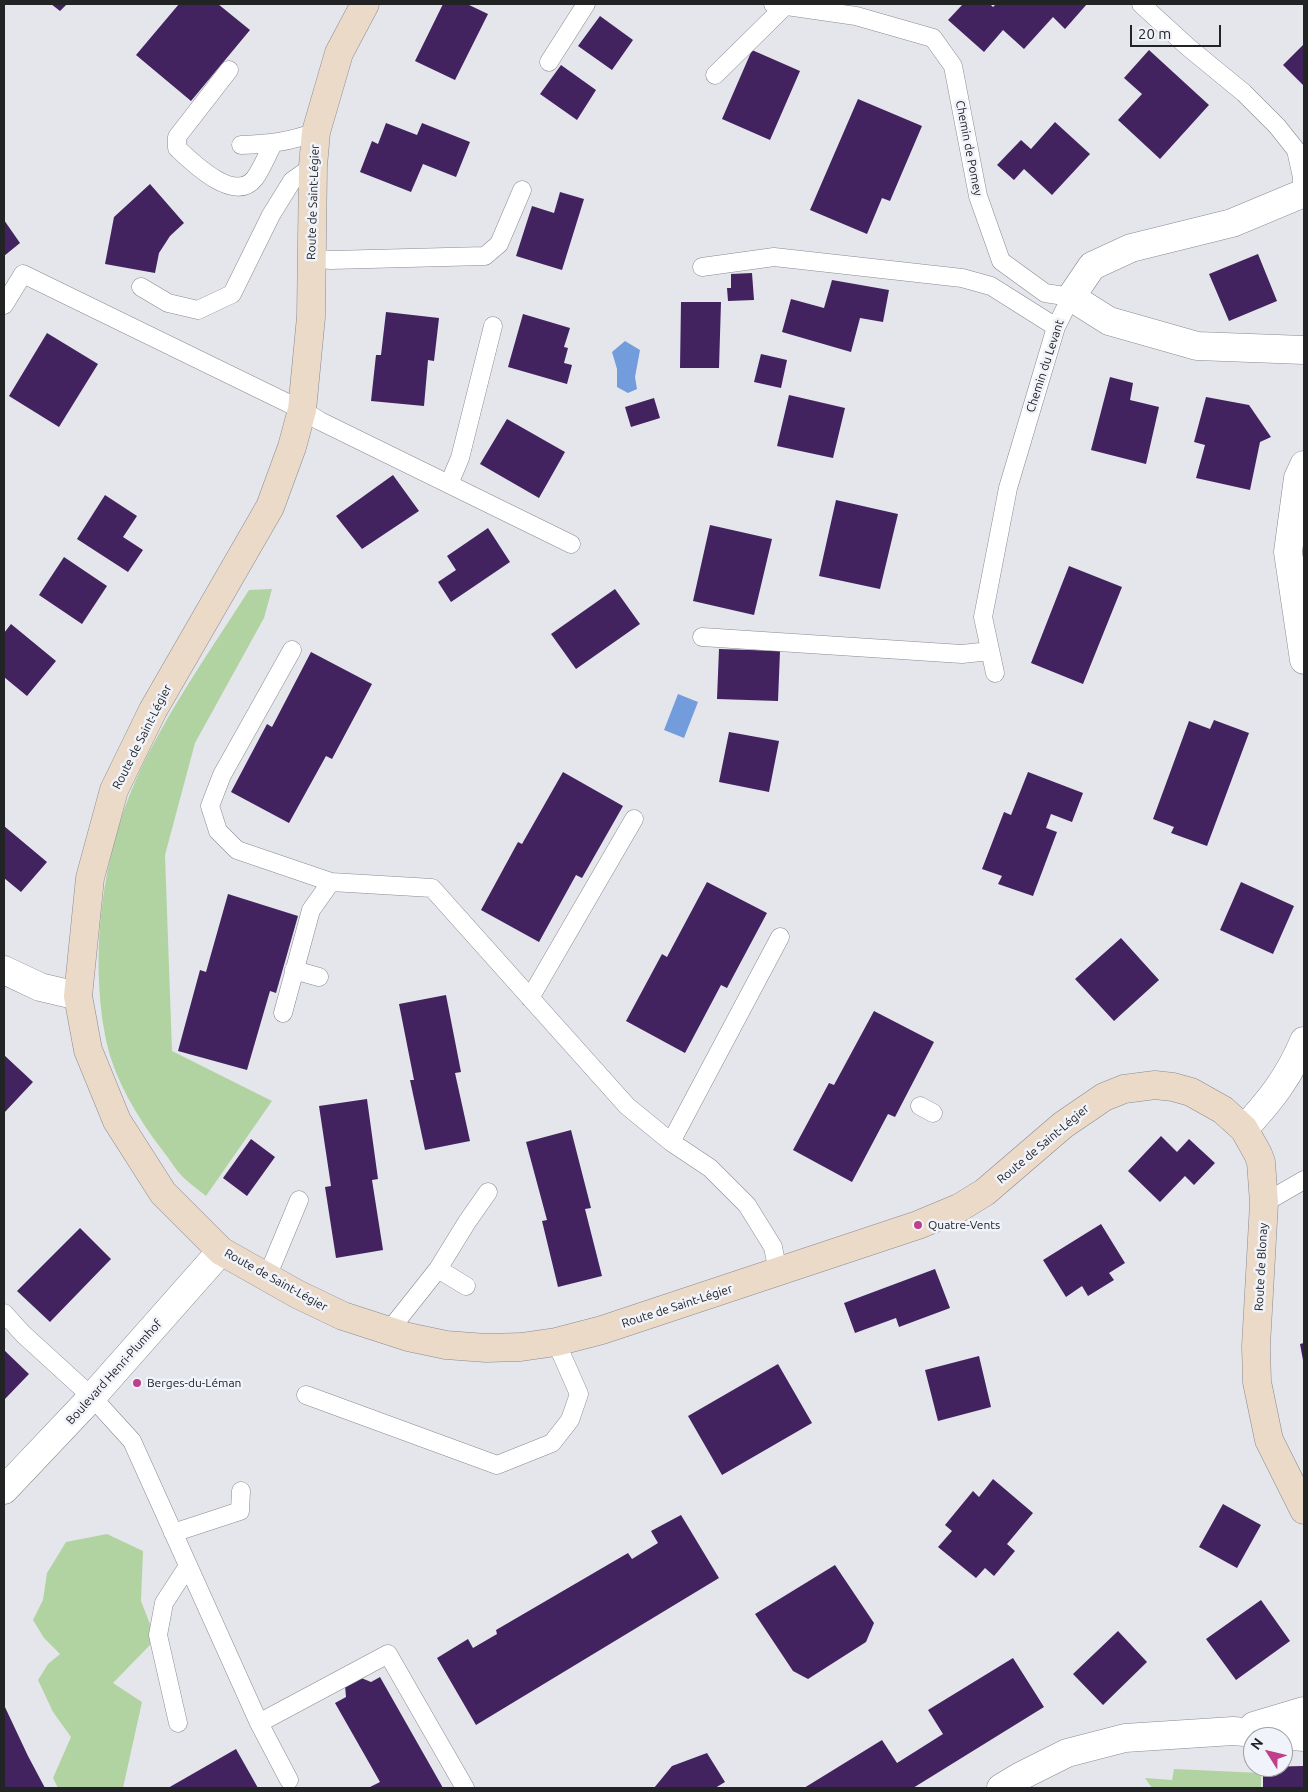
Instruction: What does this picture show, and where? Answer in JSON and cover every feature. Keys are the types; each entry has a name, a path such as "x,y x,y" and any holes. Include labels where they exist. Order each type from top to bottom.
{"main road":[{"name":"Route de Saint-Légier","path":"365,4 339,53 316,132 313,166 311,317 302,410 292,447 270,507 153,710 114,790 90,878 78,996 88,1050 117,1121 163,1193 222,1251 296,1294 343,1316 388,1332 446,1345 486,1348 520,1347 556,1342 602,1330 918,1225 959,1208 991,1188 1063,1125 1095,1102 1124,1089 1155,1085 1174,1087 1191,1092 1223,1110 1244,1129"},
{"name":"Route de Blonay","path":"1244,1129 1261,1162 1264,1203 1256,1346 1257,1382 1269,1440 1304,1509"}],"street":[{"path":"1303,194 1232,223 1131,248 1092,266 1071,297 1109,321 1197,346 1304,350"},
{"path":"1304,465 1298,478 1288,552 1300,607 1304,660"},
{"path":"4,970 40,987 78,996"},
{"path":"1244,1129 1280,1087 1290,1072 1304,1041"},
{"name":"Boulevard Henri-Plumhof","path":"4,1490 92,1397 222,1251"},
{"path":"1001,1788 1067,1753 1125,1738 1233,1730 1270,1722 1304,1711"},
{"path":"1233,1730 1304,1737"}],"lane":[{"path":"549,62 586,4"},
{"path":"1141,4 1188,47 1244,92 1277,126 1296,150 1302,177 1303,194"},
{"path":"716,75 779,5"},
{"name":"Chemin de Pomey","path":"779,5 856,16 932,38 953,66 978,196 1001,261 1045,293 1071,297"},
{"path":"229,70 177,137 176,148 201,171 223,184 240,187 254,180 273,144"},
{"path":"241,145 273,144 293,140 316,132"},
{"path":"141,287 168,303 198,310 232,294 271,215 292,181 313,166"},
{"path":"311,258 332,260 485,256 499,244 522,190"},
{"path":"702,267 774,257 962,278 991,286 1056,327"},
{"path":"4,306 23,274 571,544"},
{"name":"Chemin du Levant","path":"995,673 983,617 1008,488 1056,327 1071,297"},
{"path":"449,484 460,458 493,326"},
{"path":"702,637 962,654 990,651"},
{"path":"292,650 276,670 231,752 210,806 218,831 237,850 331,882 432,888 627,1106 671,1142 710,1168 747,1205 773,1247 778,1272"},
{"path":"530,998 586,912 634,819"},
{"path":"282,1013 311,910 331,882"},
{"path":"671,1142 735,1037 780,937"},
{"path":"294,970 319,977"},
{"path":"1264,1203 1304,1180"},
{"path":"388,1332 438,1269 488,1192"},
{"path":"267,1277 299,1200"},
{"path":"438,1269 466,1286"},
{"path":"4,1313 23,1334 92,1397 132,1441 259,1723 289,1780"},
{"path":"306,1395 497,1465 552,1444 570,1420 579,1394 556,1342"},
{"path":"173,1533 240,1510 241,1491"},
{"path":"178,1723 158,1635 164,1603 188,1566"},
{"path":"259,1723 388,1654 464,1788"}],"green space":[{"path":"272,589 264,618 195,743 165,855 172,1051 272,1101 206,1196 182,1177 156,1142 128,1098 114,1067 105,1035 101,1004 99,939 102,906 114,842 124,811 135,782 160,732 188,684 249,590"},
{"path":"107,1534 143,1551 141,1601 150,1624 150,1645 113,1683 142,1702 123,1788 58,1788 53,1778 71,1737 53,1712 38,1680 48,1664 60,1654 44,1638 33,1620 43,1600 47,1573 66,1542"},
{"path":"1174,1769 1243,1772 1243,1777 1261,1777 1261,1788 1152,1788 1145,1778 1172,1780"}],"water":[{"path":"625,341 640,350 635,377 637,389 628,393 617,387 617,369 612,352"},
{"path":"678,694 698,702 684,738 664,730"}],"building":[{"path":"51,4 67,4 60,11"},
{"path":"179,4 218,4 250,30 191,101 136,55"},
{"path":"443,4 467,4 488,14 455,80 415,61"},
{"path":"963,4 990,4 993,7 996,4 1087,4 1065,29 1053,17 1024,49 1003,30 984,52 948,20"},
{"path":"600,16 633,40 612,70 578,46"},
{"path":"1304,44 1304,86 1283,65"},
{"path":"752,50 800,71 770,140 722,119"},
{"path":"1149,50 1209,105 1160,159 1118,120 1142,94 1124,78"},
{"path":"561,65 596,90 577,120 540,94"},
{"path":"858,99 922,126 890,201 882,198 867,234 810,210"},
{"path":"1055,122 1090,154 1052,195 1024,169 1014,180 997,165 1021,140 1031,149"},
{"path":"386,123 417,135 422,123 470,142 456,177 423,164 411,192 360,172 372,141 378,144"},
{"path":"150,184 184,223 170,236 159,253 155,273 105,264 114,217"},
{"path":"560,192 584,199 562,270 516,256 532,206 554,213"},
{"path":"4,220 20,243 4,256"},
{"path":"1258,254 1277,301 1229,321 1209,274"},
{"path":"752,273 754,300 728,301 727,288 731,288 731,274"},
{"path":"832,280 889,290 883,322 860,318 851,352 782,332 791,299 824,308"},
{"path":"681,302 721,302 719,368 680,368"},
{"path":"386,312 439,318 434,361 428,360 424,406 371,401 376,355 381,355"},
{"path":"523,314 570,328 564,347 568,348 564,363 572,365 567,384 508,367"},
{"path":"47,333 98,364 59,427 9,396"},
{"path":"761,354 787,360 781,388 754,382"},
{"path":"1110,377 1133,383 1130,400 1159,407 1146,464 1091,450"},
{"path":"789,395 845,408 833,458 777,446"},
{"path":"1206,397 1249,405 1271,437 1260,442 1250,490 1196,478 1205,445 1194,442"},
{"path":"654,398 660,418 631,427 625,407"},
{"path":"507,419 565,452 539,498 480,464"},
{"path":"393,475 419,511 362,549 336,516"},
{"path":"105,495 137,516 123,537 143,550 128,572 77,539"},
{"path":"836,500 898,514 880,589 819,576"},
{"path":"710,525 772,539 754,615 693,601"},
{"path":"488,528 510,562 451,602 438,582 456,570 447,556"},
{"path":"64,557 107,586 82,624 39,595"},
{"path":"1069,566 1122,587 1083,684 1031,663"},
{"path":"615,589 640,624 576,669 551,634"},
{"path":"11,624 56,661 27,696 4,677 4,633"},
{"path":"719,649 780,651 778,701 717,699"},
{"path":"311,652 372,684 332,759 326,756 289,823 231,792 267,724 272,727"},
{"path":"1214,720 1249,733 1207,846 1171,833 1174,827 1153,819 1189,721 1210,729"},
{"path":"729,732 779,741 769,792 719,782"},
{"path":"563,772 623,806 582,878 576,875 539,942 481,910 518,842 522,844"},
{"path":"1028,772 1083,793 1072,822 1051,814 1046,828 1057,832 1033,896 998,884 1002,876 982,869 1004,812 1011,815"},
{"path":"4,826 47,862 21,892 4,878"},
{"path":"707,882 767,913 727,988 721,985 685,1053 626,1021 662,954 667,957"},
{"path":"1241,882 1294,906 1273,954 1220,930"},
{"path":"228,894 298,916 276,993 270,991 247,1070 178,1051 200,970 206,972"},
{"path":"1121,938 1159,980 1114,1021 1075,979"},
{"path":"446,995 461,1072 455,1073 470,1141 425,1150 410,1080 414,1080 399,1004"},
{"path":"874,1011 934,1042 895,1117 888,1114 852,1182 793,1150 829,1083 834,1085"},
{"path":"4,1055 33,1082 4,1113"},
{"path":"367,1099 378,1179 372,1180 383,1250 336,1258 325,1187 331,1186 319,1106"},
{"path":"571,1130 591,1208 585,1209 602,1276 558,1287 542,1221 547,1220 526,1142"},
{"path":"1161,1136 1177,1152 1189,1139 1215,1163 1194,1185 1185,1176 1160,1202 1128,1171"},
{"path":"251,1139 275,1157 247,1196 223,1178"},
{"path":"1101,1224 1125,1263 1109,1273 1114,1280 1088,1296 1082,1286 1066,1297 1043,1260"},
{"path":"80,1228 111,1259 50,1322 17,1291"},
{"path":"935,1269 950,1308 899,1327 896,1318 855,1333 844,1303"},
{"path":"1304,1343 1304,1360 1303,1360 1300,1344"},
{"path":"4,1350 29,1374 4,1400"},
{"path":"979,1356 991,1407 938,1421 925,1370"},
{"path":"778,1364 812,1423 722,1475 688,1416"},
{"path":"993,1479 1033,1513 1007,1544 1015,1551 994,1576 985,1568 976,1578 938,1547 952,1531 945,1525 973,1491 979,1497"},
{"path":"1223,1504 1261,1525 1237,1568 1199,1547"},
{"path":"681,1515 719,1578 476,1725 437,1658 468,1639 473,1648 497,1634 496,1630 628,1553 632,1559 658,1543 651,1531"},
{"path":"835,1565 874,1623 866,1642 808,1679 793,1671 755,1614"},
{"path":"1261,1600 1290,1641 1236,1680 1206,1639"},
{"path":"1118,1631 1147,1662 1103,1705 1073,1674"},
{"path":"1013,1658 1044,1707 913,1788 804,1788 882,1740 897,1763 943,1734 928,1710"},
{"path":"359,1677 371,1682 380,1677 443,1788 368,1788 380,1782 335,1703 346,1697 345,1685"},
{"path":"4,1705 28,1756 45,1788 4,1788"},
{"path":"236,1749 258,1788 168,1788"},
{"path":"707,1753 725,1782 715,1788 654,1788 672,1766"},
{"path":"1293,1766 1303,1766 1304,1788 1263,1788 1263,1777 1293,1777"}],"place":[{"name":"Quatre-Vents","path":"918,1225"},
{"name":"Berges-du-Léman","path":"137,1383"}]}
